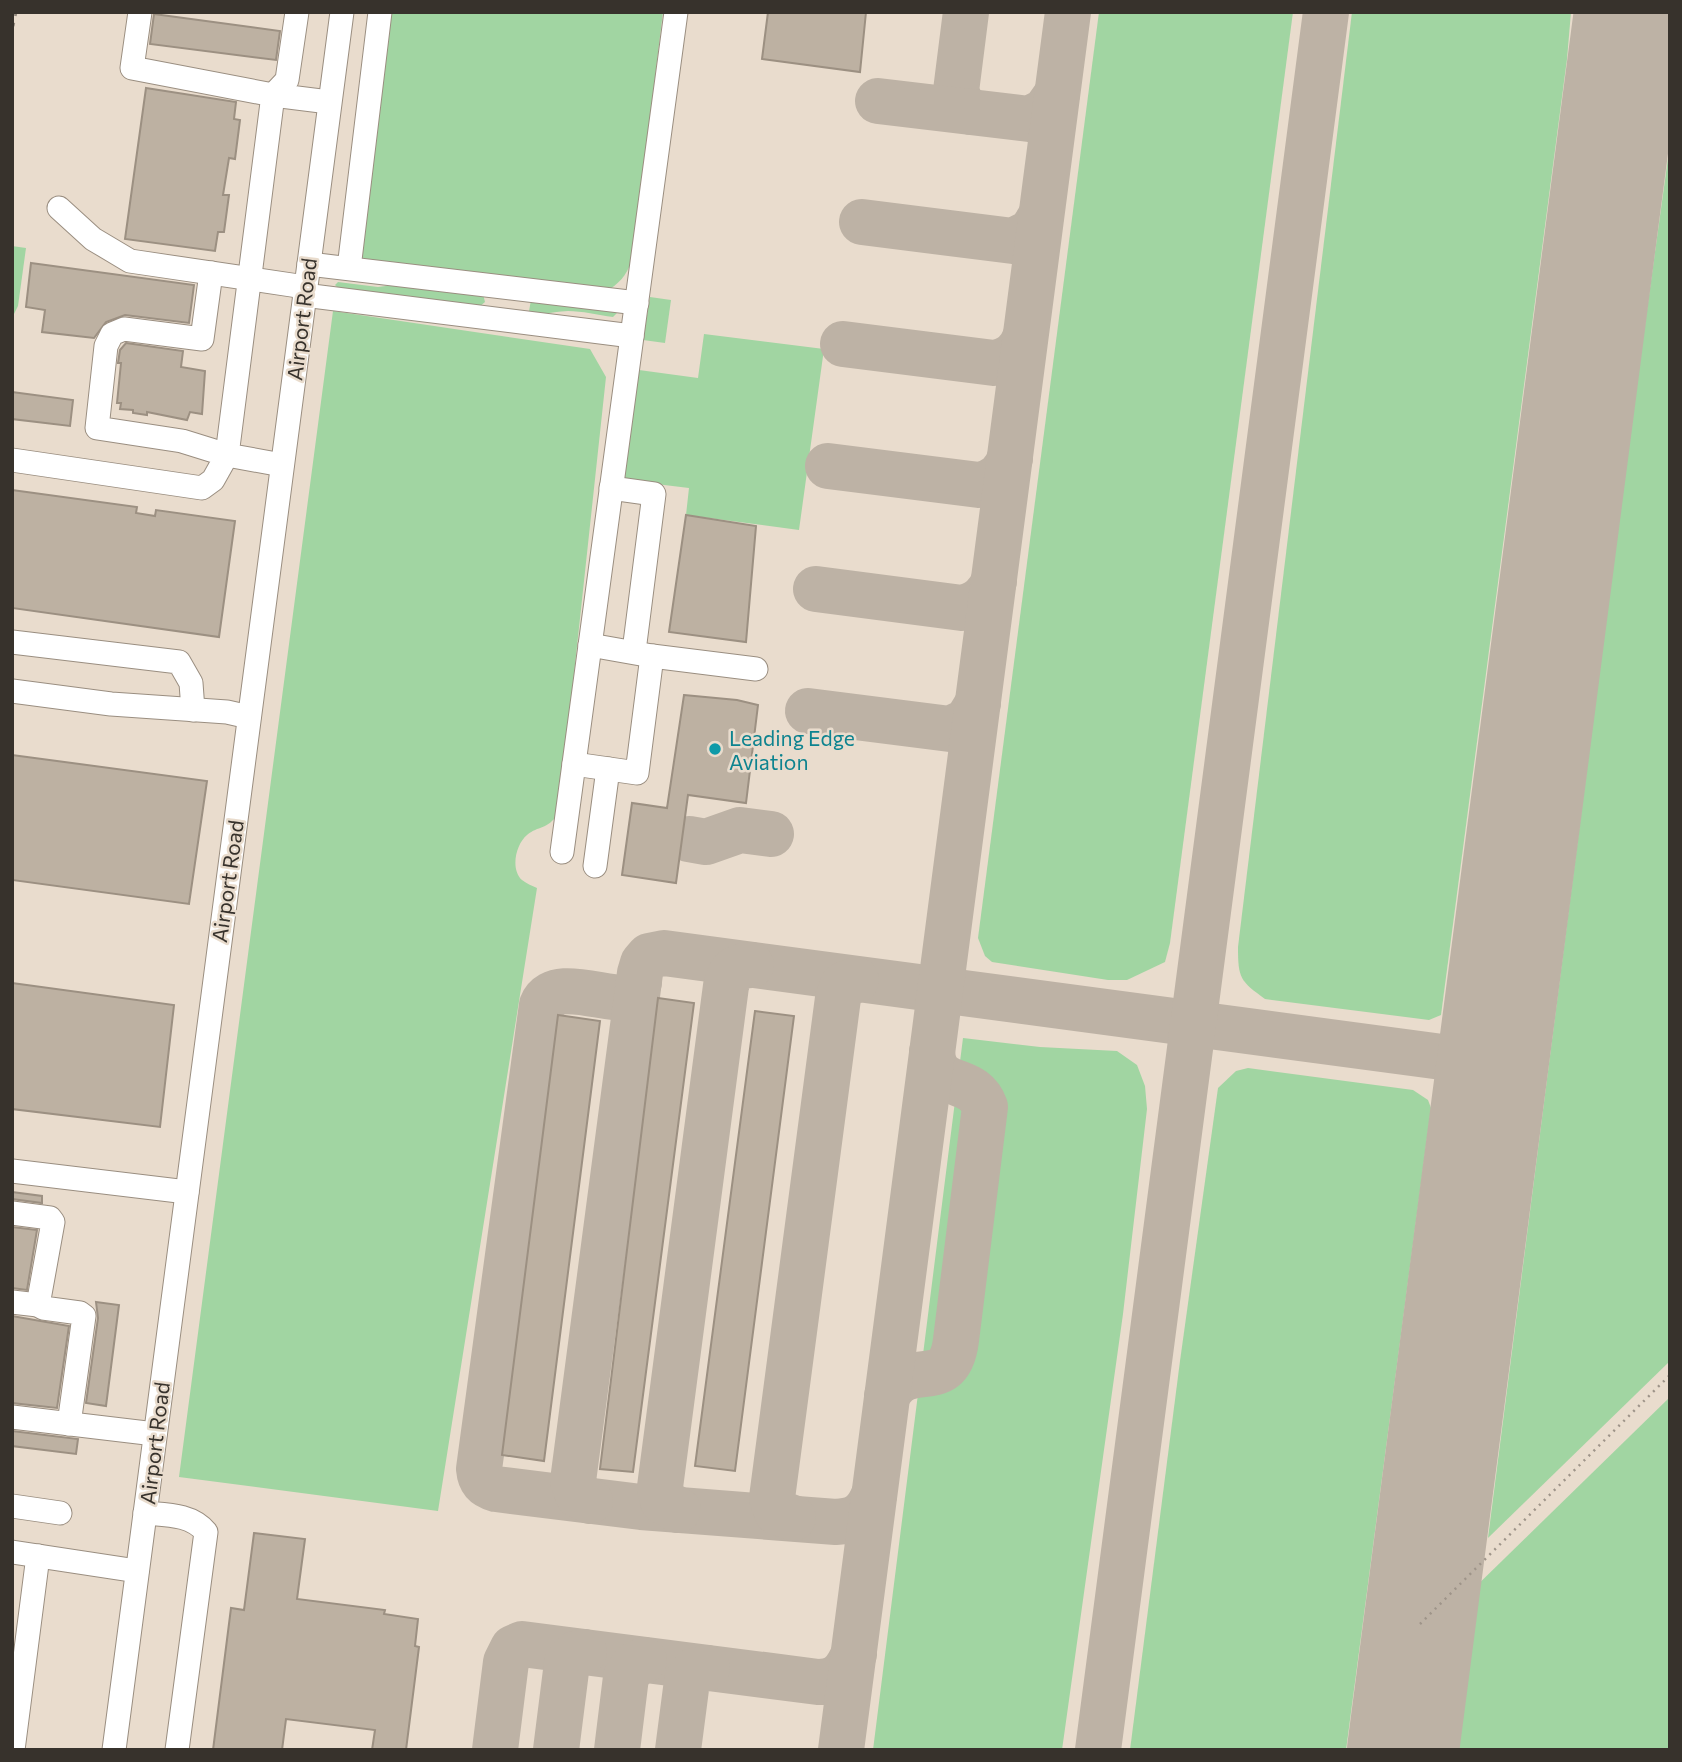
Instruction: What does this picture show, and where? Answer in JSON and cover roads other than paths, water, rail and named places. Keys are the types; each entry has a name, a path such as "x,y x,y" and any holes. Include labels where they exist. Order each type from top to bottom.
{"street":[{"path":"140,12 132,68 273,95 329,102"},
{"path":"12,460 202,488 213,480 227,456 273,95 287,80 297,12"},
{"name":"Airport Road","path":"114,1750 342,12"},
{"path":"349,268 380,12"},
{"path":"562,852 676,12"},
{"path":"59,208 93,239 130,261 249,279 305,291 632,336"},
{"path":"309,264 637,303"},
{"path":"211,273 202,339 124,329 112,334 106,346 97,428 182,441 227,456 282,465"},
{"path":"574,764 637,773 654,495 611,488"},
{"path":"12,642 179,662 191,683 193,710"},
{"path":"590,645 757,668"},
{"path":"12,691 111,704 249,717"},
{"path":"595,866 608,769"},
{"path":"12,1171 187,1192"},
{"path":"12,1213 50,1218 52,1222 38,1305"},
{"path":"12,1302 80,1313 84,1316 69,1424"},
{"path":"12,1417 155,1434"},
{"path":"12,1506 60,1513"},
{"path":"145,1513 178,1516 198,1523 206,1532 177,1750"},
{"path":"12,1552 137,1571"},
{"path":"13,1750 38,1556"}],"railway":[{"path":"12,26 15,12"}],"place":[{"name":"Leading Edge Aviation","path":"715,749"}]}
